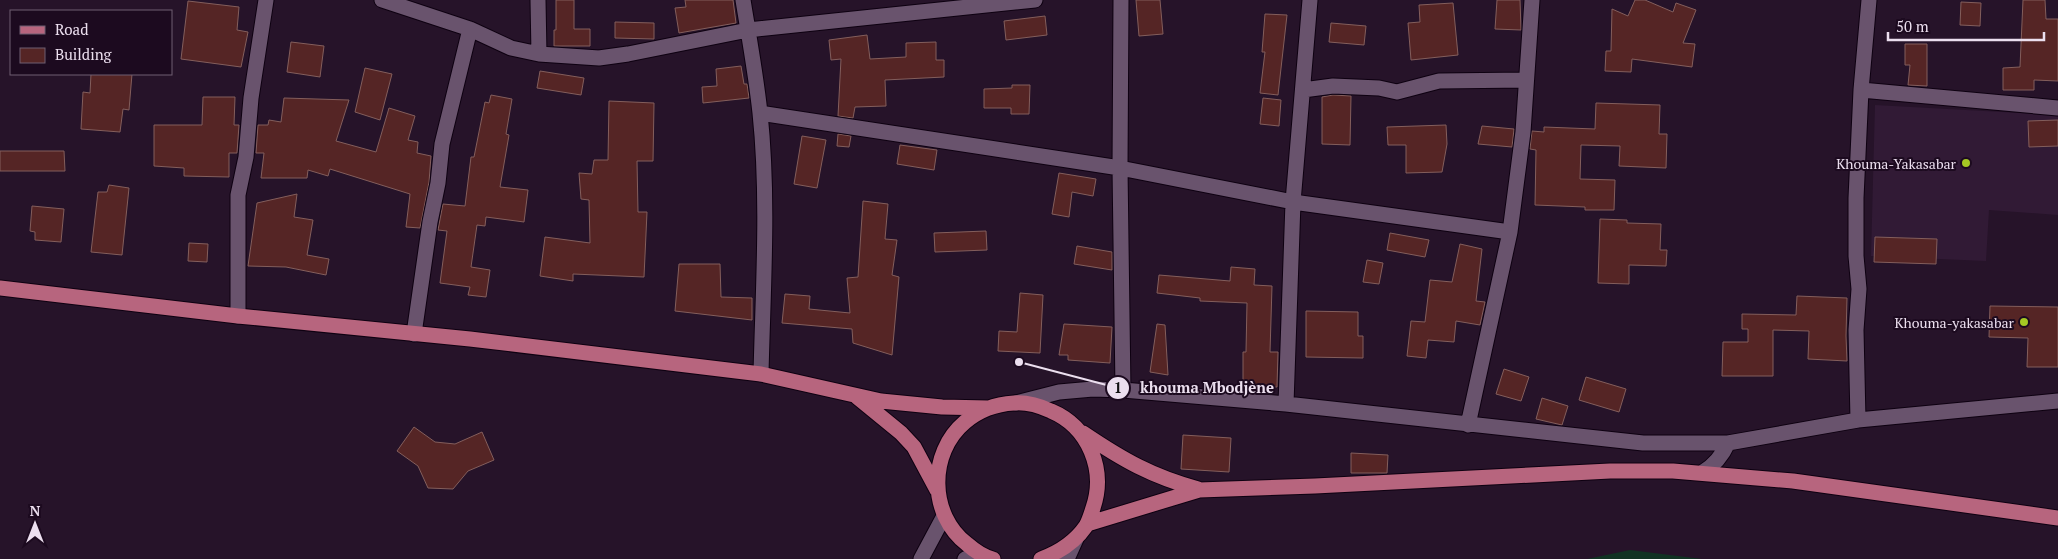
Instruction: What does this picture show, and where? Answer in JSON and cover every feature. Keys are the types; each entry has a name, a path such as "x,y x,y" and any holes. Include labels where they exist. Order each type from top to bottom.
{"main road":[{"path":"0,288 761,374 856,396 911,404 988,408 1016,403 1039,405 1061,415 1079,431 1143,470 1160,478 1199,490"},
{"path":"856,396 901,433 914,447 938,492 944,516 958,537 983,558"},
{"path":"938,492 939,466 948,441 965,422 988,408"},
{"path":"1041,559 1057,553 1076,539 1087,524 1098,493 1095,460 1079,431"},
{"path":"1087,524 1199,490 1578,472 1673,471 1703,472 1811,483 2058,518"}],"street":[{"path":"238,316 238,195 246,157 251,98 266,0"},
{"path":"382,0 470,28 510,48 539,54 599,58 748,30 1035,0"},
{"path":"538,0 539,54"},
{"path":"743,0 760,112 765,248 761,374"},
{"path":"1121,0 1120,168 1123,390"},
{"path":"1286,404 1293,202 1310,0"},
{"path":"1468,425 1510,232 1523,132 1532,0"},
{"path":"1858,420 1856,330 1859,289 1856,222 1861,90 1869,0"},
{"path":"414,334 430,222 438,183 442,144 470,28"},
{"path":"1303,90 1332,86 1379,88 1397,92 1439,81 1526,80"},
{"path":"1861,90 2058,108"},
{"path":"760,112 1120,168 1293,202 1510,232"},
{"path":"1016,403 1059,392 1123,390 1286,404 1644,443 1728,443 1858,420 2058,401"},
{"path":"1703,472 1713,466 1728,443"},
{"path":"922,559 944,516"},
{"path":"1067,559 1076,539"}],"shaded area":[{"name":"Khouma-Yakasabar","path":"1875,105 2058,115 2058,215 1989,210 1986,261 1871,256"}],"green space":[{"path":"1630,550 1702,559 1587,559"}],"building":[{"path":"556,0 574,0 574,29 590,29 590,46 554,46"},
{"path":"685,0 733,0 736,23 679,33 675,8 686,7"},
{"path":"1136,0 1160,0 1163,34 1139,36"},
{"path":"1497,0 1520,0 1521,30 1495,29"},
{"path":"1635,0 1645,0 1673,12 1676,3 1696,10 1683,43 1695,44 1692,67 1632,59 1631,72 1605,71 1606,51 1611,51 1612,9 1628,16"},
{"path":"2023,0 2045,0 2046,19 2058,19 2058,81 2034,80 2034,90 2003,90 2003,68 2020,67"},
{"path":"188,1 239,7 237,30 248,32 241,67 181,59"},
{"path":"1961,2 1981,3 1980,26 1960,25"},
{"path":"1453,3 1458,55 1411,60 1408,23 1420,22 1419,5"},
{"path":"1265,14 1287,15 1278,95 1260,93 1265,52 1262,52"},
{"path":"1045,16 1047,35 1006,40 1004,21"},
{"path":"615,22 654,23 654,39 615,38"},
{"path":"1331,23 1366,26 1364,45 1329,42"},
{"path":"867,35 870,59 906,57 906,43 936,42 936,60 944,60 944,77 885,80 886,106 855,107 853,118 838,116 841,59 831,60 829,40"},
{"path":"291,42 324,46 320,77 287,72"},
{"path":"1905,44 1927,44 1927,86 1908,85 1910,65 1905,65"},
{"path":"741,66 749,98 703,103 702,87 717,86 716,69"},
{"path":"365,68 392,74 380,120 355,112"},
{"path":"540,71 584,78 581,95 537,88"},
{"path":"91,75 132,75 129,110 123,109 120,132 81,129 83,92 90,93"},
{"path":"1012,85 1030,85 1029,114 1011,114 1011,108 984,108 984,89 1012,88"},
{"path":"491,95 512,99 506,134 509,135 500,187 528,190 524,222 486,217 485,226 477,225 471,267 490,270 486,297 468,295 470,287 440,283 447,231 438,230 443,204 465,206 471,157 474,157 485,102 489,103"},
{"path":"1333,95 1351,96 1350,145 1322,144 1322,97"},
{"path":"203,97 235,97 234,125 239,125 237,153 229,153 229,177 184,176 184,168 154,166 154,125 202,125"},
{"path":"284,98 349,100 336,141 376,152 389,108 415,116 408,140 418,142 417,153 431,156 429,182 420,228 406,227 410,194 330,169 328,176 308,170 307,178 261,178 264,153 256,153 258,125 268,125 269,120 281,122"},
{"path":"1263,98 1281,100 1279,126 1260,124"},
{"path":"609,101 654,103 653,161 637,161 638,212 647,212 644,277 573,274 573,281 540,276 545,237 590,243 589,200 581,199 579,173 592,174 594,160 608,160"},
{"path":"1596,103 1660,105 1659,134 1667,134 1666,168 1619,166 1620,146 1581,145 1580,179 1615,180 1614,210 1585,210 1585,207 1535,205 1536,150 1530,149 1532,131 1544,132 1544,127 1595,129"},
{"path":"2058,120 2058,146 2029,147 2028,121"},
{"path":"1446,125 1447,144 1442,172 1406,173 1406,145 1388,145 1387,127"},
{"path":"1482,126 1514,129 1512,147 1478,144"},
{"path":"838,134 851,136 849,147 837,146"},
{"path":"802,136 826,140 817,188 794,184"},
{"path":"900,145 937,150 934,170 897,164"},
{"path":"0,151 64,151 65,171 0,171"},
{"path":"1059,173 1096,179 1093,196 1072,192 1069,217 1052,214"},
{"path":"109,185 129,188 122,255 91,252 98,192 107,192"},
{"path":"297,194 294,217 313,220 307,255 329,259 326,275 286,267 248,266 257,203"},
{"path":"863,201 888,204 885,239 897,240 892,275 899,277 892,355 853,343 852,329 782,323 785,294 810,296 809,309 850,313 847,278 858,277"},
{"path":"32,206 64,209 61,242 35,240 35,232 30,231"},
{"path":"1600,219 1627,220 1627,223 1661,224 1660,250 1667,250 1666,266 1629,265 1629,284 1598,283"},
{"path":"986,231 987,250 935,252 934,233"},
{"path":"1390,233 1429,240 1425,257 1387,250"},
{"path":"1875,237 1937,239 1936,264 1874,262"},
{"path":"189,243 208,244 207,262 188,261"},
{"path":"1460,244 1482,249 1476,301 1485,302 1480,325 1456,321 1454,342 1428,340 1426,358 1407,356 1411,321 1425,322 1430,280 1452,282"},
{"path":"1077,246 1112,252 1112,270 1074,264"},
{"path":"1367,260 1383,263 1379,284 1363,282"},
{"path":"679,264 720,264 721,297 752,298 752,320 675,311"},
{"path":"1231,267 1255,269 1254,285 1272,286 1270,352 1278,352 1277,387 1252,387 1252,381 1243,381 1243,352 1246,352 1247,303 1200,301 1200,298 1157,293 1159,275 1230,281"},
{"path":"1020,293 1043,295 1040,353 998,351 999,331 1017,332"},
{"path":"1797,296 1847,298 1847,361 1808,359 1809,331 1773,330 1773,376 1722,376 1723,342 1748,342 1748,329 1742,329 1742,314 1796,315"},
{"name":"Khouma-yakasabar","path":"1990,306 2058,307 2058,367 2027,367 2028,338 1989,337"},
{"path":"1306,311 1358,312 1358,336 1363,336 1363,358 1306,357"},
{"path":"1064,324 1112,327 1110,363 1068,360 1068,355 1059,355"},
{"path":"1157,324 1165,325 1168,375 1150,372"},
{"path":"1504,369 1529,377 1521,401 1496,394"},
{"path":"1586,377 1626,389 1619,412 1579,400"},
{"path":"1542,398 1568,406 1562,425 1536,419"},
{"path":"414,427 435,442 455,444 482,432 494,460 468,471 453,489 428,488 418,466 397,451"},
{"path":"1183,435 1231,438 1229,472 1181,469"},
{"path":"1351,453 1388,455 1387,473 1351,473"}],"place":[{"name":"Khouma-Yakasabar","path":"1966,163"},
{"name":"Khouma-yakasabar","path":"2024,322"},
{"name":"khouma Mbodjène","path":"1019,362"}]}
